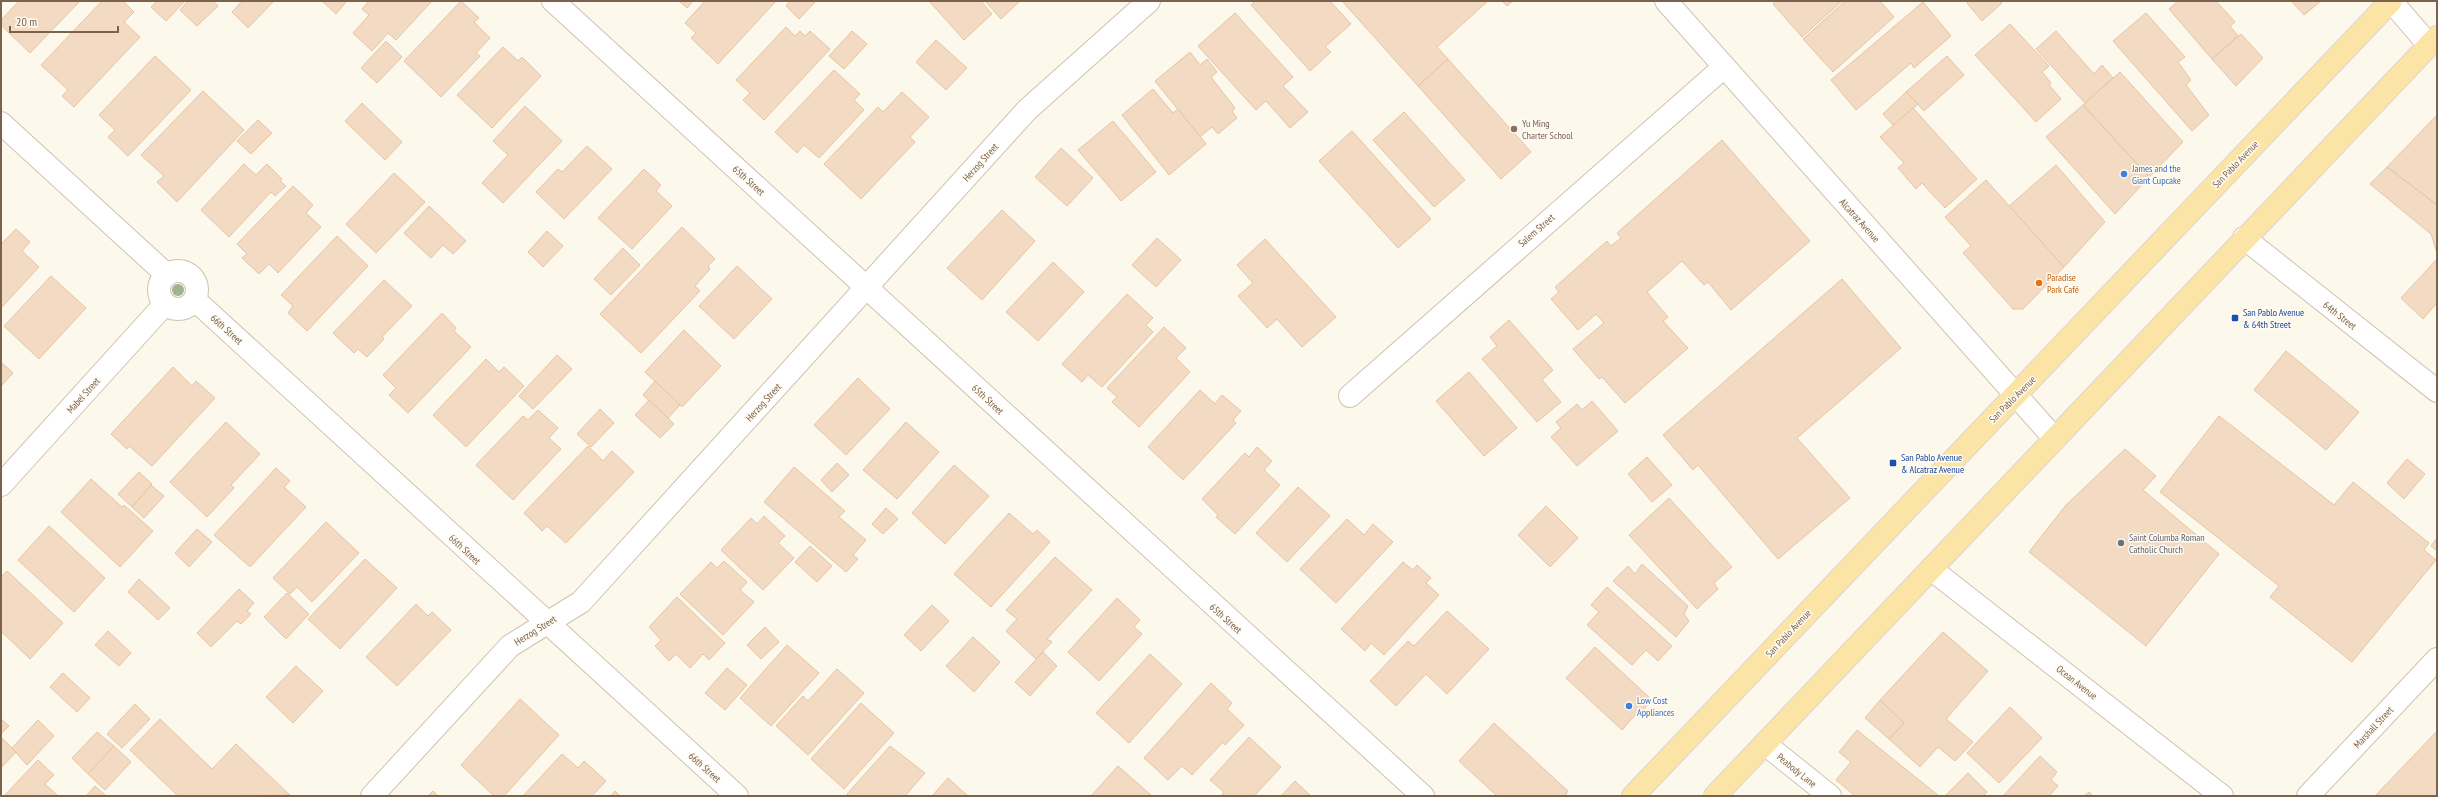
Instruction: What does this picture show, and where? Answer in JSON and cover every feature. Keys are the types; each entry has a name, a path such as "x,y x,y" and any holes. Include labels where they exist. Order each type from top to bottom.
{"main road":[{"name":"San Pablo Avenue","path":"1633,796 2391,1"},
{"path":"1715,796 2433,41"}],"street":[{"name":"65th Street","path":"553,1 1423,796"},
{"name":"Herzog Street","path":"372,796 510,646 581,602 1027,110 1149,1"},
{"name":"Alcatraz Avenue","path":"1666,1 2055,439"},
{"path":"2391,1 2433,41"},
{"name":"Salem Street","path":"1350,396 1724,67"},
{"path":"1,123 166,275"},
{"name":"64th Street","path":"2244,238 2437,391"},
{"path":"179,271 191,276 197,287 195,300 190,305 178,310 165,304 160,298 159,289 166,275 179,271"},
{"name":"66th Street","path":"195,300 546,623 737,796"},
{"name":"Mabel Street","path":"1,485 165,304"},
{"name":"Ocean Avenue","path":"1931,569 2222,796"},
{"name":"Marshall Street","path":"2308,796 2437,659"},
{"name":"Peabody Lane","path":"1765,744 1830,796"}],"building":[{"path":"19,1 80,1 30,53 1,25 1,20"},
{"path":"102,1 123,1 134,12 124,22 140,37 74,107 62,96 68,90 41,65"},
{"path":"157,1 185,1 166,21 151,7"},
{"path":"188,1 213,1 218,6 197,26 180,10"},
{"path":"242,1 274,1 248,28 232,12"},
{"path":"322,1 347,1 336,14"},
{"path":"369,1 432,1 396,40 388,33 372,51 353,33 369,15 362,9"},
{"path":"461,1 479,18 474,22 490,38 476,53 480,56 441,97 404,61"},
{"path":"679,1 693,1 687,8"},
{"path":"705,1 776,1 718,64 691,38 696,33 685,23"},
{"path":"790,1 816,1 799,19 786,6"},
{"path":"929,1 981,1 992,14 964,40"},
{"path":"985,1 1020,1 1001,19"},
{"path":"1255,1 1330,1 1351,24 1325,47 1331,52 1310,71 1251,5"},
{"path":"1342,1 1488,1 1437,47 1448,59 1418,86"},
{"path":"1502,1 1513,1 1507,6"},
{"path":"1776,1 1842,1 1802,37 1773,4"},
{"path":"1845,1 1880,1 1894,17 1833,72 1803,39"},
{"path":"1969,1 2000,1 2002,3 1982,21 1967,3"},
{"path":"2178,1 2216,1 2235,22 2230,26 2238,36 2212,59 2169,9"},
{"path":"2291,1 2321,1 2304,15"},
{"path":"1923,2 1951,36 1914,68 1911,63 1856,110 1831,80"},
{"path":"1235,13 1293,77 1283,86 1308,112 1290,128 1266,101 1256,110 1198,46"},
{"path":"2146,13 2185,57 2178,62 2191,80 2186,85 2209,115 2192,131 2113,41"},
{"path":"2010,24 2049,66 2042,72 2051,83 2049,85 2061,99 2036,122 1975,55"},
{"path":"786,27 795,36 800,31 805,36 810,31 830,49 764,120 743,100 750,93 736,80"},
{"path":"852,31 867,44 844,69 829,56"},
{"path":"2056,31 2094,74 2102,65 2113,78 2085,103 2036,49"},
{"path":"2241,34 2263,58 2236,86 2212,59"},
{"path":"936,40 967,68 946,90 916,62"},
{"path":"386,41 402,57 377,83 361,68"},
{"path":"503,47 518,61 522,57 541,76 492,128 457,95"},
{"path":"1190,52 1200,65 1207,59 1217,72 1211,77 1235,108 1232,111 1237,118 1218,134 1212,127 1200,137 1155,81"},
{"path":"155,56 191,90 128,156 108,137 115,130 99,115"},
{"path":"1947,56 1964,75 1924,111 1906,92"},
{"path":"1448,59 1531,152 1501,179 1418,86"},
{"path":"834,70 860,94 854,100 864,110 819,158 804,145 797,153 775,132"},
{"path":"2120,72 2183,142 2149,177 2083,105"},
{"path":"1153,89 1173,113 1178,109 1206,144 1169,175 1122,115"},
{"path":"203,91 244,130 177,202 157,182 164,176 141,155"},
{"path":"902,92 929,117 910,137 915,142 861,199 824,164 878,107 883,112"},
{"path":"1906,92 1918,104 1894,126 1883,114"},
{"path":"362,103 402,142 385,160 345,121"},
{"path":"2083,105 2149,177 2115,214 2046,137"},
{"path":"525,106 562,141 503,203 482,183 508,155 493,141"},
{"path":"1913,108 1977,179 1945,208 1922,183 1916,189 1898,168 1904,163 1880,137"},
{"path":"1404,112 1465,180 1434,207 1373,140"},
{"path":"2437,115 2437,205 2387,167"},
{"path":"258,120 272,133 251,154 237,141"},
{"path":"1113,121 1156,172 1121,201 1078,150"},
{"path":"1352,131 1431,219 1398,248 1319,161"},
{"path":"1722,140 1810,241 1731,310 1708,282 1704,285 1682,261 1647,292 1668,317 1663,321 1688,348 1625,403 1602,377 1599,379 1573,349 1604,323 1596,314 1578,330 1551,299 1559,292 1555,287 1607,241 1611,246 1621,238 1617,233"},
{"path":"587,146 612,169 564,219 536,192 558,169 562,172"},
{"path":"1061,148 1093,178 1067,206 1035,177"},
{"path":"244,164 256,175 267,164 282,179 280,181 286,186 275,196 271,192 229,237 201,210"},
{"path":"2056,165 2105,222 2064,267 2009,206"},
{"path":"2387,167 2437,205 2437,253 2431,234 2370,184"},
{"path":"644,169 661,185 656,191 672,206 632,249 598,218"},
{"path":"394,173 425,202 376,253 346,224"},
{"path":"1986,180 2064,267 2023,309 2013,309 1963,253 1971,246 1945,217"},
{"path":"293,186 313,205 306,213 321,227 278,273 269,264 259,274 242,258 247,254 237,244"},
{"path":"429,206 466,241 453,254 443,245 431,258 404,233"},
{"path":"1002,210 1035,241 982,300 947,268"},
{"path":"682,227 715,259 708,266 710,269 695,286 700,291 641,353 600,314"},
{"path":"16,229 30,242 22,251 39,267 1,308 1,244"},
{"path":"547,231 563,246 543,267 528,252"},
{"path":"337,236 368,266 307,331 288,313 293,306 281,295"},
{"path":"1157,238 1181,260 1156,287 1132,265"},
{"path":"1265,239 1336,317 1302,347 1277,319 1267,328 1238,296 1253,283 1237,265"},
{"path":"623,248 640,265 611,295 594,279"},
{"path":"2437,259 2437,303 2423,319 2401,298"},
{"path":"1053,262 1084,292 1038,341 1006,312"},
{"path":"737,266 772,299 734,339 699,306"},
{"path":"51,276 86,308 39,359 4,326"},
{"path":"1842,279 1901,348 1797,438 1850,498 1778,559 1698,465 1693,470 1663,435"},
{"path":"384,280 412,306 382,337 384,339 367,357 358,349 354,353 333,333"},
{"path":"1127,294 1153,318 1146,325 1153,332 1102,387 1088,375 1082,382 1062,364"},
{"path":"442,313 456,328 454,331 471,347 408,413 389,395 396,388 383,375"},
{"path":"1509,320 1553,370 1542,380 1561,402 1537,422 1482,359 1497,346 1490,337"},
{"path":"1164,327 1186,348 1176,358 1190,372 1139,427 1112,402 1117,397 1107,388"},
{"path":"684,330 721,366 682,407 645,372"},
{"path":"2286,351 2359,412 2326,450 2254,390"},
{"path":"557,355 572,369 533,409 519,396"},
{"path":"486,359 499,372 504,367 524,386 466,447 433,415"},
{"path":"1,362 13,373 1,386"},
{"path":"173,367 192,386 196,381 215,398 152,466 129,446 127,449 111,434"},
{"path":"1469,372 1517,428 1484,456 1436,401"},
{"path":"858,378 890,409 846,455 814,425"},
{"path":"655,381 680,405 668,418 643,395"},
{"path":"1200,390 1215,404 1222,395 1241,411 1233,420 1236,423 1183,480 1148,447"},
{"path":"649,400 674,424 660,438 635,415"},
{"path":"1592,401 1618,431 1577,466 1551,437 1561,428 1556,422 1577,404 1582,410"},
{"path":"600,409 614,423 591,447 577,434"},
{"path":"538,410 558,428 549,438 561,449 513,500 476,465 523,416 528,420"},
{"path":"2219,416 2334,505 2353,482 2429,543 2424,550 2436,560 2352,662 2270,597 2279,586 2160,492"},
{"path":"226,422 260,454 231,485 234,488 207,517 170,482"},
{"path":"906,422 939,452 897,499 863,470"},
{"path":"588,446 603,461 612,451 634,472 566,543 547,526 542,531 524,513"},
{"path":"1257,447 1272,461 1264,470 1280,485 1235,534 1216,517 1218,515 1202,499 1245,453 1249,457"},
{"name":"Saint Columba Roman Catholic Church","path":"2125,449 2156,476 2143,490 2219,554 2146,646 2029,552 2066,505"},
{"path":"1647,457 1672,485 1652,502 1628,474"},
{"path":"2407,459 2425,474 2404,499 2387,483"},
{"path":"837,463 849,475 832,492 821,480"},
{"path":"954,465 989,496 945,544 912,513"},
{"path":"794,467 845,511 839,517 866,540 853,555 858,559 846,572 764,502"},
{"path":"276,468 290,481 284,487 306,507 250,567 214,535"},
{"path":"139,472 152,484 132,507 118,494"},
{"path":"91,479 122,507 124,505 153,531 120,567 61,512"},
{"path":"151,485 164,496 144,518 132,507"},
{"path":"1298,487 1330,516 1287,562 1256,533"},
{"path":"1669,498 1732,567 1714,583 1718,589 1697,609 1629,535"},
{"path":"1546,506 1578,538 1550,567 1518,535"},
{"path":"886,508 898,519 883,534 872,524"},
{"path":"1009,513 1033,534 1037,530 1050,542 991,607 954,574"},
{"path":"764,516 785,536 778,543 794,558 763,590 721,550 751,518 757,524"},
{"path":"1347,519 1364,535 1373,524 1393,542 1336,603 1300,569"},
{"path":"326,522 359,553 312,602 297,587 290,594 273,578"},
{"path":"49,526 105,578 74,612 18,560"},
{"path":"197,529 212,542 189,567 175,553"},
{"path":"2437,538 2437,551 2431,546"},
{"path":"810,546 832,566 817,582 795,562"},
{"path":"1055,557 1092,590 1047,639 1052,642 1036,659 1006,631 1017,619 1006,610"},
{"path":"365,559 397,588 340,649 308,619"},
{"path":"724,561 747,582 740,590 754,602 723,635 680,594 711,562 717,568"},
{"path":"1403,562 1413,570 1417,565 1431,578 1426,583 1439,595 1384,655 1371,643 1365,651 1341,629"},
{"path":"1642,564 1688,606 1684,614 1689,621 1676,637 1613,581 1628,566 1635,574"},
{"path":"7,571 63,623 30,659 1,631 1,577"},
{"path":"139,579 170,608 158,620 128,592"},
{"path":"1607,587 1672,646 1658,661 1646,650 1632,665 1587,625 1599,612 1591,605"},
{"path":"239,589 254,603 247,611 251,614 241,624 237,621 211,647 197,633"},
{"path":"287,593 309,614 286,639 264,617"},
{"path":"677,597 725,643 709,660 703,654 690,668 676,654 669,661 655,646 661,640 649,627"},
{"path":"1117,598 1140,620 1134,627 1142,634 1099,681 1068,652"},
{"path":"416,604 428,616 432,612 451,630 397,686 366,657"},
{"path":"932,605 949,621 921,651 904,635"},
{"path":"1447,611 1489,649 1447,694 1426,674 1396,706 1370,681 1408,641 1414,646"},
{"path":"765,627 779,642 761,659 747,645"},
{"path":"108,631 131,653 119,666 95,645"},
{"path":"1943,632 1988,671 1946,719 1973,742 1955,761 1938,747 1920,767 1889,739 1904,723 1880,700"},
{"path":"973,637 1000,662 974,692 946,666"},
{"path":"787,645 819,673 771,726 740,698"},
{"path":"1595,647 1651,699 1643,711 1637,713 1622,730 1566,678"},
{"path":"1043,652 1057,666 1030,696 1015,682"},
{"path":"1150,654 1182,684 1129,743 1096,713"},
{"path":"296,666 323,691 293,723 266,697"},
{"path":"727,668 747,685 725,710 705,693"},
{"path":"837,669 864,693 808,755 776,726 803,696 808,701"},
{"path":"63,673 90,698 77,712 50,687"},
{"path":"1211,683 1232,703 1227,709 1244,725 1225,745 1223,742 1192,775 1182,766 1168,780 1144,758"},
{"path":"520,699 559,735 504,796 494,796 461,765"},
{"path":"1880,700 1904,723 1889,739 1865,718"},
{"path":"861,703 894,733 844,789 811,759"},
{"path":"135,704 150,719 122,748 107,734"},
{"path":"2010,707 2042,738 1999,783 1967,753"},
{"path":"1,719 9,726 1,734"},
{"path":"160,719 212,769 236,744 290,795 178,796 130,750"},
{"path":"38,720 54,736 27,765 12,748"},
{"path":"1494,723 1568,791 1565,796 1497,796 1459,761"},
{"path":"1857,730 1939,796 1855,796 1836,780 1851,762 1839,752"},
{"path":"2437,731 2437,796 2375,796"},
{"path":"97,732 114,746 88,774 72,758"},
{"path":"1,737 16,752 1,768"},
{"path":"1249,737 1281,767 1254,796 1224,796 1222,794 1224,792 1210,780"},
{"path":"114,746 131,762 105,790 88,774"},
{"path":"890,746 925,773 905,796 849,796 847,794"},
{"path":"562,754 578,768 584,761 606,781 592,796 523,796"},
{"path":"2040,756 2057,772 2051,780 2058,786 2049,796 2003,796"},
{"path":"38,760 54,775 45,784 58,796 4,796"},
{"path":"1118,766 1152,796 1091,796"},
{"path":"1968,773 1987,792 1983,796 1945,796"},
{"path":"948,778 968,796 932,796"},
{"path":"1295,781 1311,796 1281,796"},
{"path":"95,786 106,796 86,796"},
{"path":"433,791 438,796 428,796"},
{"path":"615,791 620,796 611,796"},
{"path":"2089,792 2093,796 2084,796"}],"place":[{"name":"Yu Ming Charter School","path":"1514,129"},
{"name":"James and the Giant Cupcake","path":"2124,174"},
{"name":"Paradise Park Café","path":"2039,283"},
{"name":"San Pablo Avenue & 64th Street","path":"2235,318"},
{"name":"San Pablo Avenue & Alcatraz Avenue","path":"1893,463"},
{"name":"Saint Columba Roman Catholic Church","path":"2121,543"},
{"name":"Low Cost Appliances","path":"1629,706"}]}
